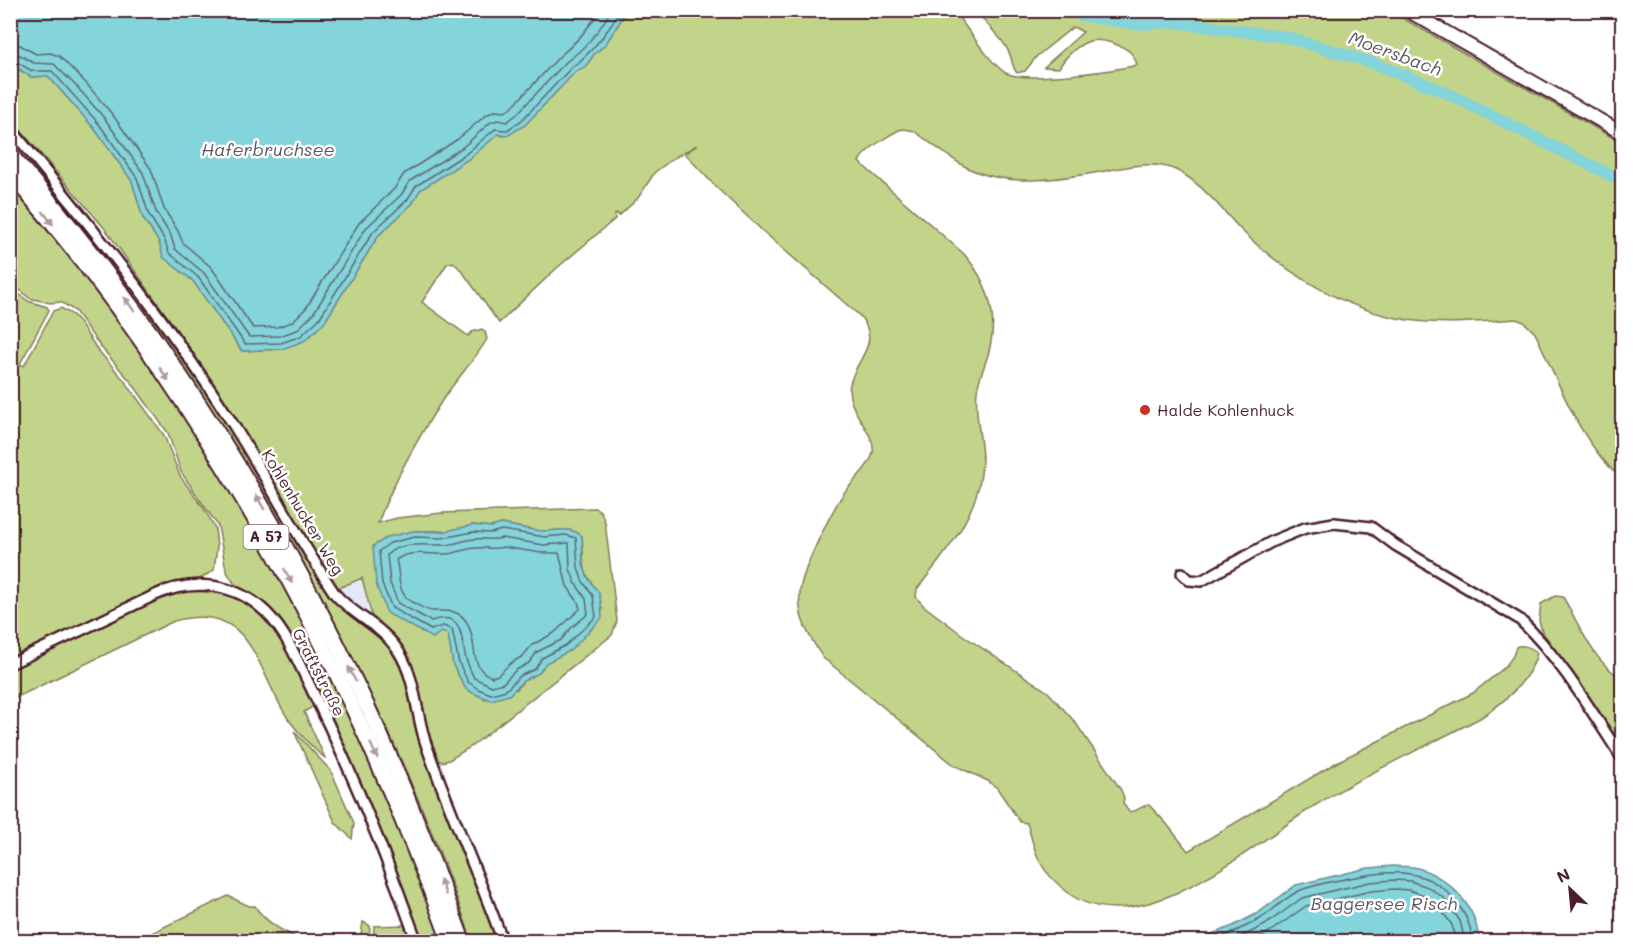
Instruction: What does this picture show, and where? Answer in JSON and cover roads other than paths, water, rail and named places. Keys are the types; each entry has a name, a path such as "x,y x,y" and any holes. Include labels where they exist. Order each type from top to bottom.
{"highway":[{"name":"A 57","path":"10,154 102,267 156,341 228,449 286,549 326,621 365,702 418,822 463,942"},
{"name":"A 57","path":"10,173 92,273 162,371 205,436 277,556 326,648 383,770 450,942"}],"main road":[{"path":"1407,10 1623,133"}],"street":[{"name":"Kohlenhucker Weg","path":"10,128 111,249 194,364 246,445 335,594 349,608 379,629 399,652 408,671 427,748 503,942"},
{"path":"1182,573 1189,580 1200,581 1273,541 1305,528 1334,523 1371,527 1395,545 1519,619 1534,633 1551,655 1623,758"},
{"name":"Graftstraße","path":"10,664 176,587 218,586 252,600 267,612 280,628 314,694 373,825 417,942"}],"water":[{"name":"Haferbruchsee","path":"10,11 624,11 623,17 605,45 595,53 585,67 576,71 525,125 507,136 498,134 470,158 420,190 412,204 378,236 324,323 304,341 282,349 242,351 193,281 163,257 159,242 143,218 132,181 94,128 48,76 31,77 11,64"},
{"path":"501,524 540,531 569,530 582,536 583,565 588,578 599,593 602,618 571,650 546,663 539,673 523,681 509,695 491,700 466,689 453,665 448,634 441,632 433,638 387,613 376,584 373,546 388,537 414,531 442,532 473,525 491,527"},
{"name":"Baggersee Risch","path":"1413,867 1425,871 1448,885 1467,904 1477,928 1478,941 1193,941 1233,926 1258,913 1296,885 1368,868"},
{"path":"1027,933 1041,941 1000,941"}],"waterway":[{"name":"Moersbach","path":"1066,10 1080,15 1137,24 1175,22 1286,37 1370,62 1443,91 1622,181"}],"place":[{"name":"Halde Kohlenhuck","path":"1145,410"}]}
